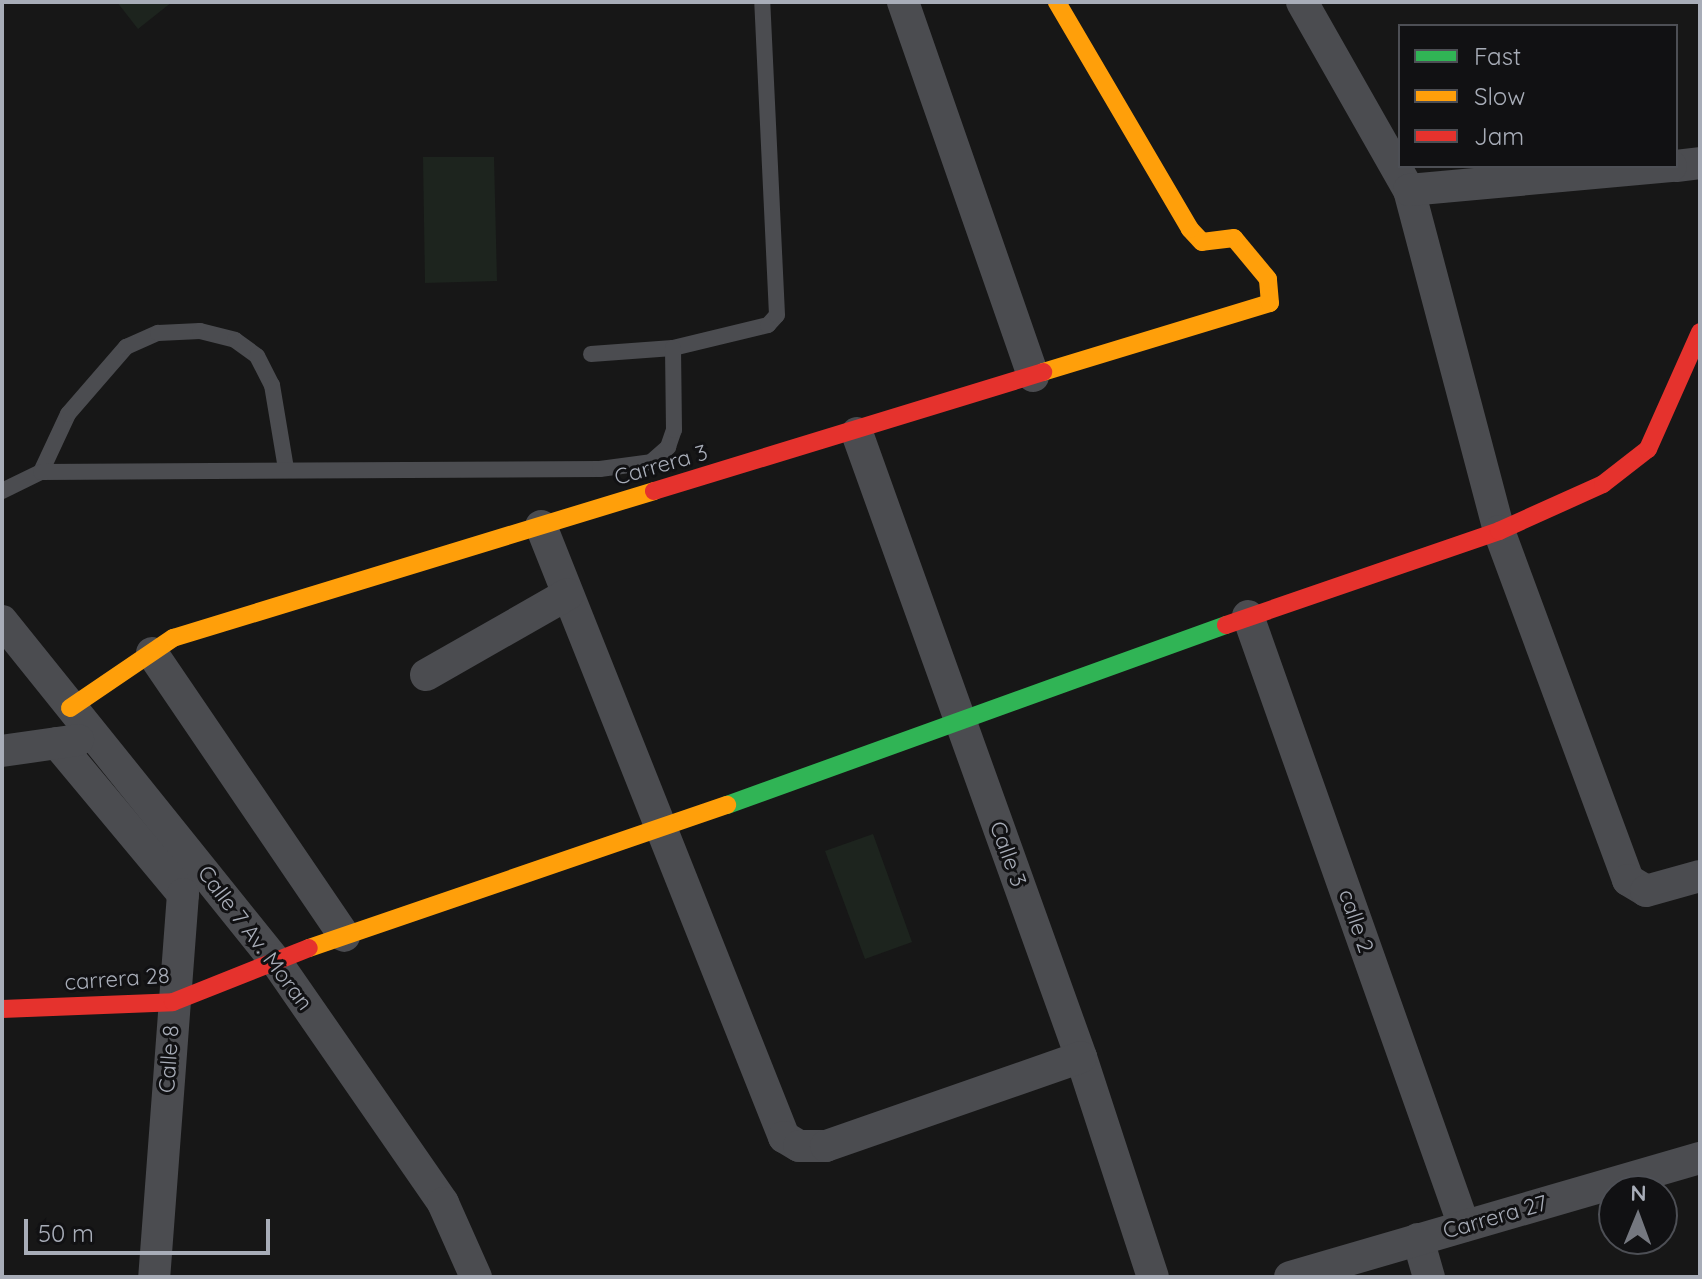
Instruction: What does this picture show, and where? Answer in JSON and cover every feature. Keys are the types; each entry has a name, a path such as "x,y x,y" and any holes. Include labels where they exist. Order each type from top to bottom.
{"street":[{"path":"903,2 1033,376"},
{"name":"Carrera 3","path":"70,708 173,638 307,594 857,433 1270,303 1273,292 1234,238 1202,242 1190,229 1057,2"},
{"path":"1302,2 1409,190 1499,531 1628,880 1646,891 1700,876"},
{"path":"1678,166 1700,163"},
{"path":"1409,190 1652,168"},
{"name":"carrera 28","path":"2,1009 173,1002 275,960 961,725 1248,616 1499,531 1603,484 1648,449 1697,357"},
{"name":"Calle 3","path":"857,433 1081,1057 1153,1277"},
{"path":"541,526 784,1137 799,1146 826,1146 1081,1057"},
{"path":"426,675 568,594"},
{"name":"calle 2","path":"1248,616 1464,1226"},
{"name":"Calle 7 Av. Moran","path":"2,621 275,960 443,1203 476,1277"},
{"path":"152,653 344,936"},
{"path":"2,751 97,737"},
{"name":"Calle 8","path":"57,743 180,885 154,1277"},
{"name":"Carrera 27","path":"1290,1277 1700,1158"},
{"path":"1418,1239 1429,1277"}],"lane":[{"path":"591,354 673,348 768,325 777,315 762,2"},
{"path":"41,472 68,414 126,347 158,333 200,331 235,340 257,356 272,385 286,469"},
{"path":"2,491 41,472 600,469 651,462 668,447 674,430 673,348"}],"shaded area":[{"path":"117,2 172,2 138,29"},
{"path":"423,157 494,157 497,281 425,283"},
{"path":"873,834 912,942 865,959 825,851"}],"traffic: fast":[{"path":"727,805 1226,625"}],"traffic: slow":[{"path":"1043,372 1270,303 1268,279 1234,238 1202,242 1190,229 1057,2"},
{"path":"70,708 173,638 654,491"},
{"path":"309,948 727,805"}],"traffic: jam":[{"path":"1226,625 1499,531 1603,484 1648,449 1700,332"},
{"path":"654,491 1043,372"},
{"path":"2,1009 173,1002 309,948"}]}
